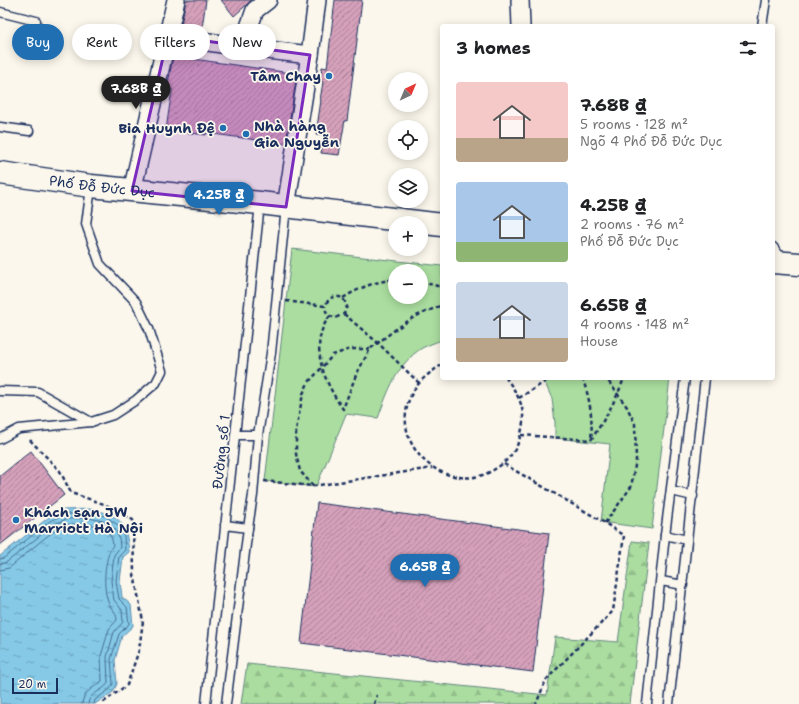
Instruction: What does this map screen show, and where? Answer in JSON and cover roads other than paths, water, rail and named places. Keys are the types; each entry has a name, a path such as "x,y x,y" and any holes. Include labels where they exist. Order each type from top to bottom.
{"street":[{"path":"171,24 176,0"},
{"path":"250,24 255,10 268,0"},
{"path":"286,207 310,55 317,0"},
{"path":"520,0 521,24"},
{"path":"276,51 310,55"},
{"path":"132,191 162,60"},
{"name":"Phố Đỗ Đức Dục","path":"0,173 132,191 260,203 440,224"}],"lane":[{"path":"762,24 766,0"},
{"path":"0,12 36,21"},
{"path":"0,127 29,132"},
{"path":"0,438 19,429 91,422 113,415 136,400 156,383 162,371 149,329 136,302 100,264 86,224 92,186"},
{"name":"Đường số 1","path":"206,704 260,203"},
{"path":"226,704 253,495 258,435 271,353 286,207"},
{"path":"647,704 665,535 685,380"},
{"path":"669,704 706,380"},
{"path":"0,391 38,392 91,422"},
{"path":"236,435 258,435"},
{"path":"671,491 693,496"},
{"path":"225,525 248,528"},
{"path":"665,535 687,540"},
{"path":"661,581 682,585"}],"water":[{"path":"90,509 108,514 120,521 128,541 129,552 123,557 120,581 122,597 131,605 133,626 122,636 115,660 117,684 113,692 95,704 0,704 0,556 49,517 64,510"}],"place":[{"name":"Tâm Chay","path":"329,76"},
{"name":"Bia Huynh Đệ","path":"223,128"},
{"name":"Nhà hàng Gia Nguyễn","path":"246,134"},
{"name":"Khách sạn JW Marriott Hà Nội","path":"16,520"}]}
